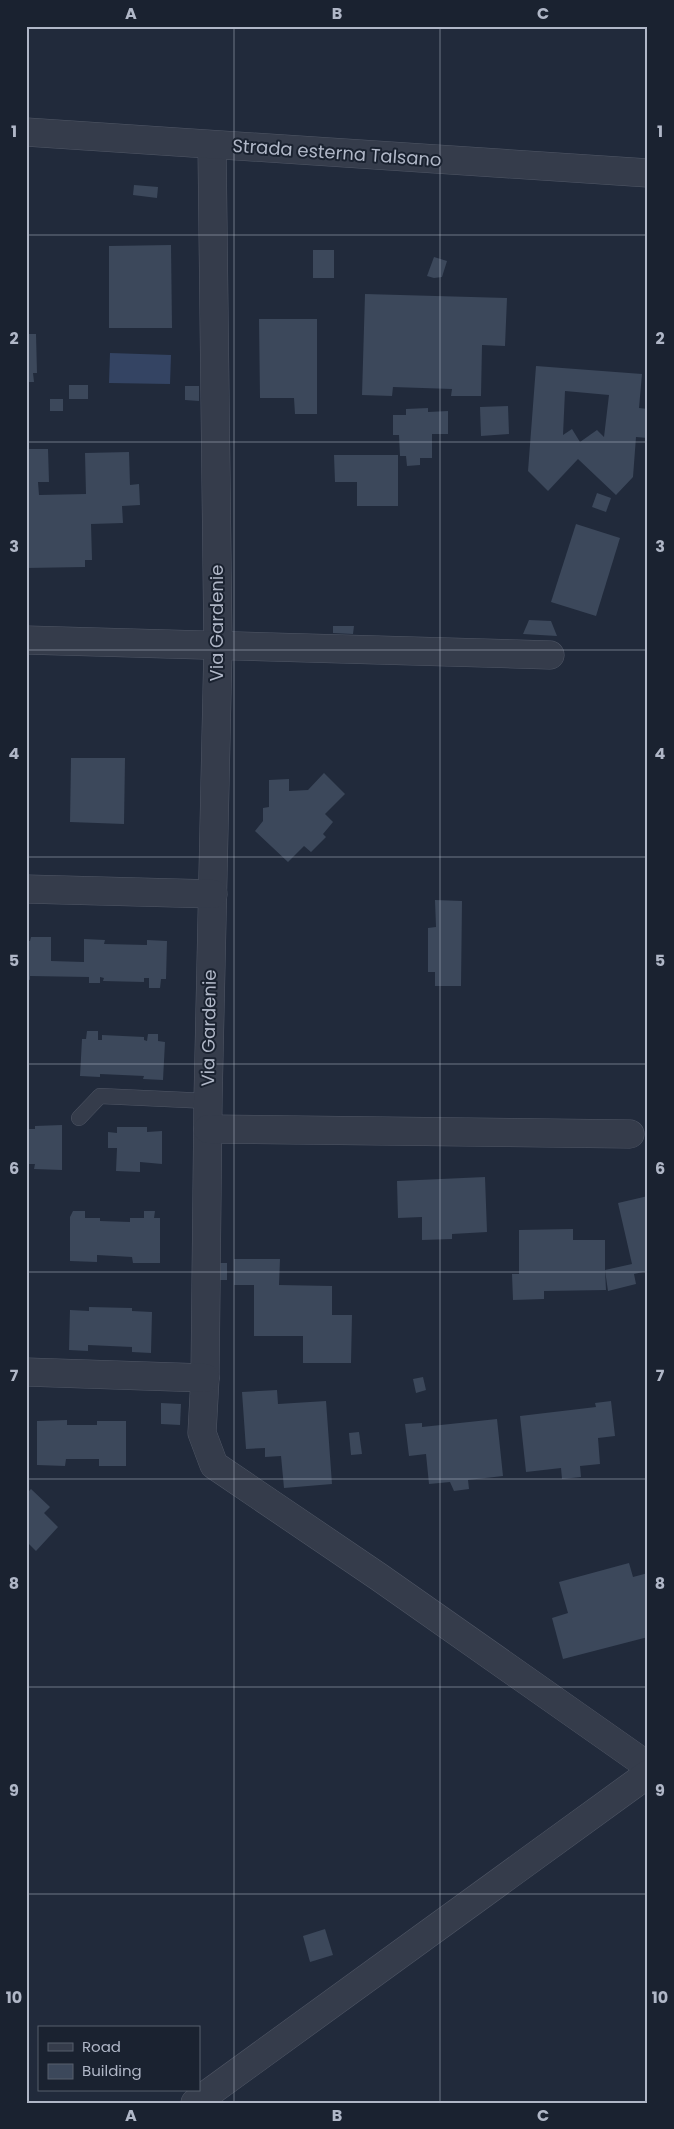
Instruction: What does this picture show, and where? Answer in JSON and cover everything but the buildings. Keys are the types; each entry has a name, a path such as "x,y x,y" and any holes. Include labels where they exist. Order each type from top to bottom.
{"street":[{"name":"Strada esterna Talsano","path":"26,132 648,173"},
{"name":"Via Gardenie","path":"212,145 218,647 208,1101 205,1378 202,1433 214,1465 379,1577 648,1766"},
{"path":"26,640 218,647 550,655"},
{"path":"26,890 212,894"},
{"path":"208,1130 630,1134"},
{"path":"26,1372 205,1378"},
{"path":"195,2103 648,1774"}],"lane":[{"path":"79,1118 100,1096 208,1101"}],"water":[{"path":"110,353 171,355 170,384 109,383"}]}
